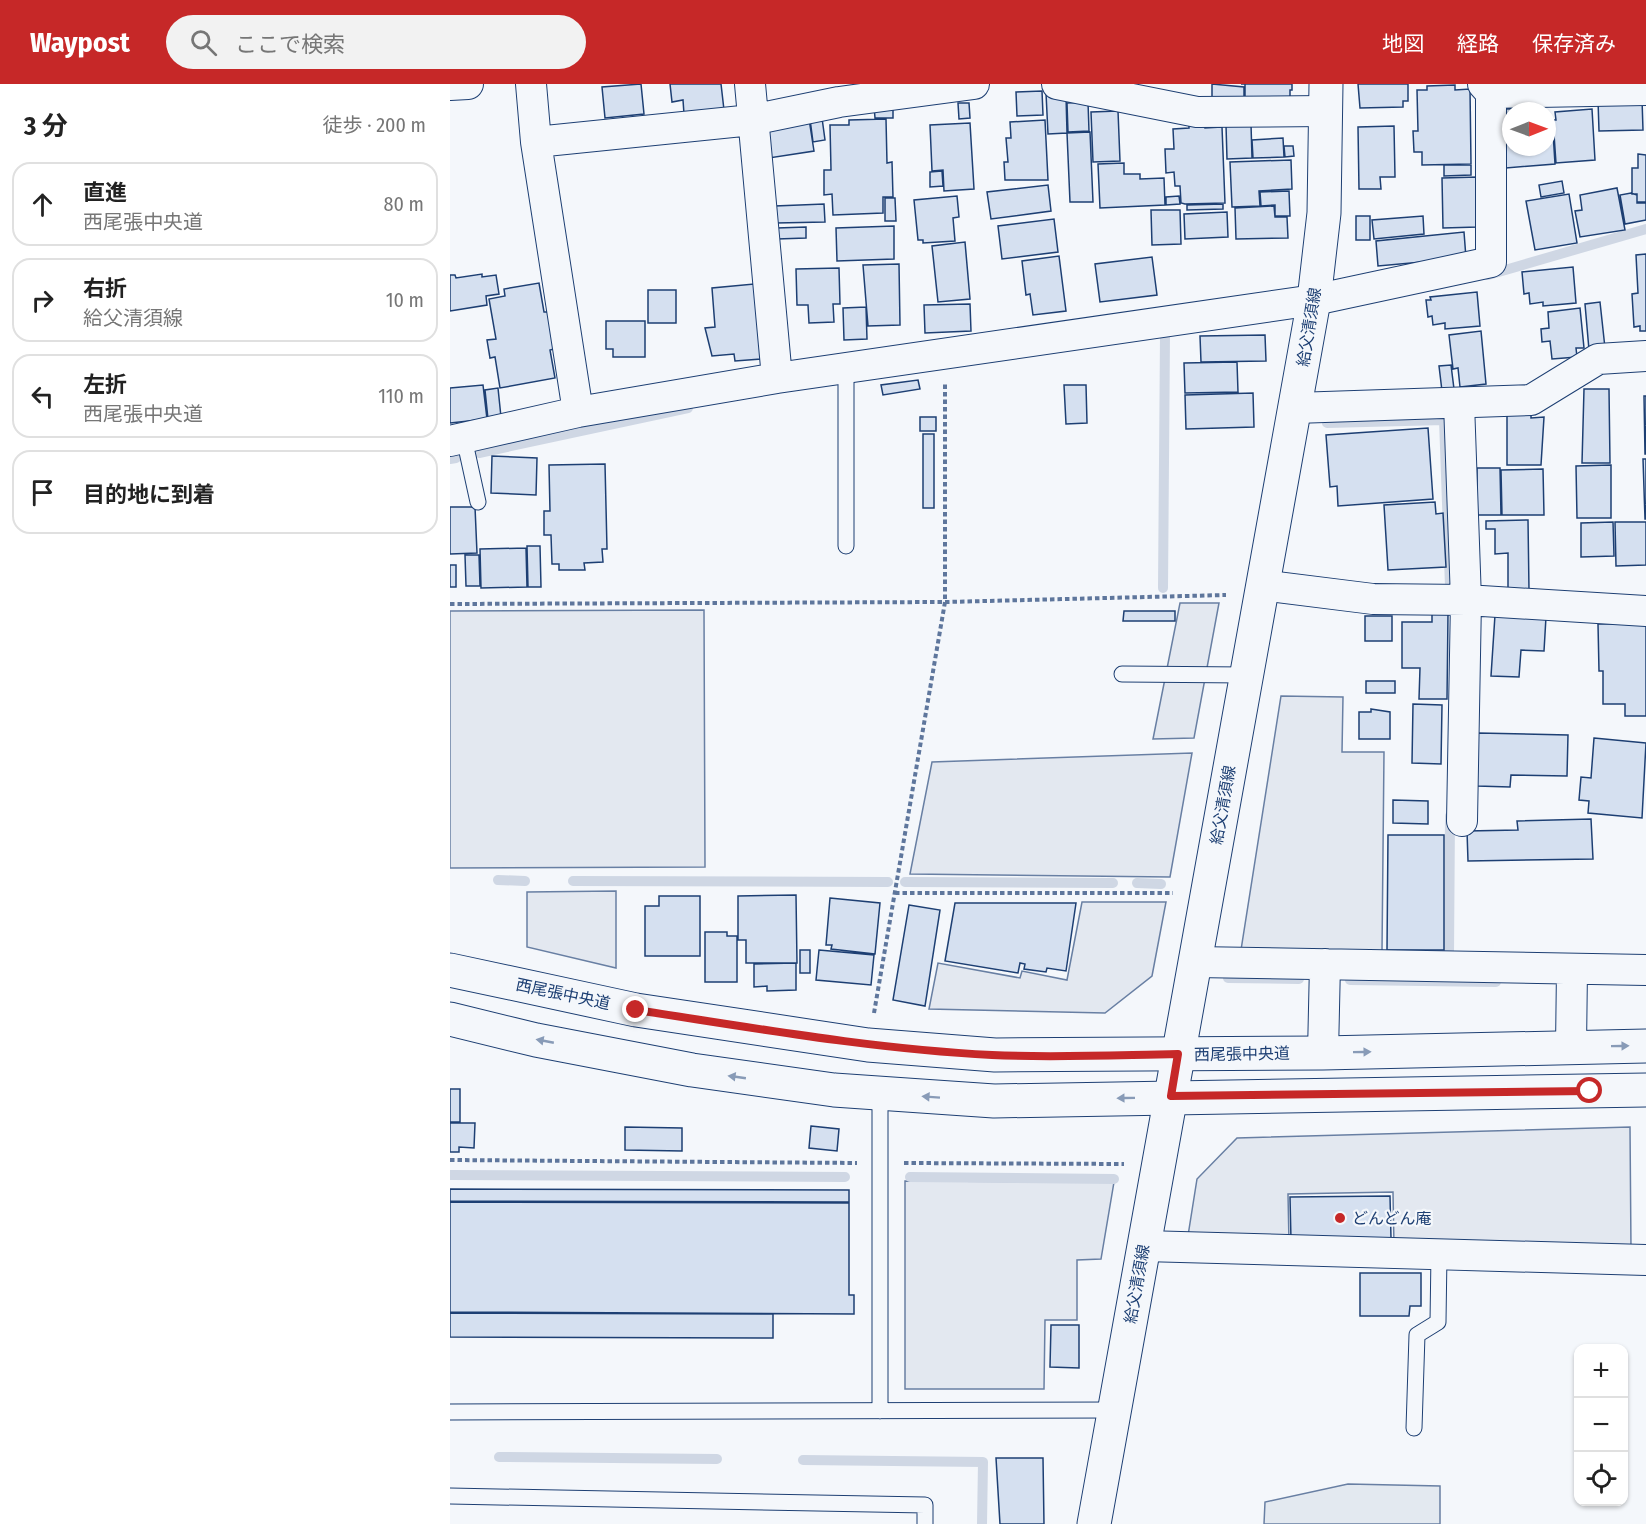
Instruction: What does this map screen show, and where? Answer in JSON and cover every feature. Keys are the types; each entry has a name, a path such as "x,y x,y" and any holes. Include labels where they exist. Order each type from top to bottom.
{"main road":[{"name":"給父清須線","path":"1094,1524 1314,300 1324,213 1326,97"},
{"name":"西尾張中央道","path":"450,970 636,1010 868,1045 995,1055 1323,1053 1646,1046"},
{"path":"450,1019 536,1040 692,1070 834,1090 994,1101 1171,1096 1646,1090"}],"street":[{"path":"450,85 468,84"},
{"path":"531,84 536,142 578,412"},
{"path":"750,84 777,378"},
{"path":"536,142 752,120 838,102 974,84"},
{"path":"1057,84 1197,112 1326,97"},
{"path":"457,439 578,412 777,378 1314,300 1491,262 1487,88 1646,90"},
{"path":"1294,408 1531,400 1598,359 1646,356"},
{"path":"1459,403 1466,600 1462,821"},
{"path":"1261,590 1373,599 1466,600 1646,611"},
{"path":"1195,962 1646,970"},
{"path":"1323,1053 1325,964"},
{"path":"1570,1047 1572,969"},
{"path":"1144,1246 1646,1260"}],"lane":[{"path":"846,368 846,546"},
{"path":"457,439 478,502"},
{"path":"1122,674 1246,675"},
{"path":"880,1093 880,1411"},
{"path":"1414,1428 1417,1335 1438,1322 1439,1254"},
{"path":"450,1412 1114,1410"},
{"path":"450,1496 925,1505 925,1524"}],"path":[{"path":"868,1045 945,602 945,354"},
{"path":"450,604 945,602 1261,590"},
{"path":"895,893 1207,893"},
{"path":"450,1160 1158,1165"}],"shaded area":[{"path":"1180,603 1219,603 1194,738 1153,739"},
{"path":"704,610 705,867 450,868 450,611"},
{"path":"1281,696 1343,697 1342,752 1384,752 1382,951 1241,950"},
{"path":"1192,753 1170,877 910,874 932,762"},
{"path":"616,891 616,968 527,947 527,892"},
{"path":"1082,902 1166,902 1152,976 1105,1013 929,1009 938,963 1020,978 1022,971 1067,980"},
{"path":"1630,1127 1631,1250 1394,1246 1393,1192 1288,1194 1289,1243 1187,1242 1197,1179 1237,1138"},
{"path":"905,1181 1114,1182 1101,1259 1077,1260 1077,1320 1045,1320 1044,1389 905,1389"},
{"path":"1348,1484 1440,1486 1440,1524 1264,1524 1265,1502"}],"building":[{"path":"641,84 644,114 605,118 602,87"},
{"path":"670,84 721,84 724,110 684,114 683,100 672,102"},
{"path":"1212,84 1244,87 1244,100 1212,101"},
{"path":"1245,84 1292,84 1292,90 1290,90 1290,97 1245,97"},
{"path":"1358,84 1408,84 1408,101 1403,101 1403,107 1360,108"},
{"path":"1455,85 1455,90 1470,89 1471,164 1422,165 1422,152 1414,152 1413,131 1418,131 1417,90 1427,90 1427,86"},
{"path":"1042,91 1043,115 1017,116 1016,92"},
{"path":"1046,93 1066,96 1067,133 1048,134"},
{"path":"1642,99 1643,130 1599,131 1598,100"},
{"path":"1088,102 1089,131 1068,132 1067,103"},
{"path":"958,103 969,103 970,118 959,119"},
{"path":"874,106 893,106 893,118 875,118"},
{"path":"1592,109 1595,160 1556,163 1556,112"},
{"path":"1118,111 1120,161 1093,162 1091,112"},
{"path":"822,118 825,140 813,142 810,119"},
{"path":"809,119 814,151 769,158 764,126"},
{"path":"886,119 887,163 892,162 893,197 883,197 883,213 833,215 832,194 824,195 824,170 831,170 830,125 849,125 849,120"},
{"path":"1045,120 1048,180 1005,180 1004,162 1008,162 1006,138 1011,138 1010,122"},
{"path":"1205,122 1205,128 1222,127 1225,203 1181,203 1180,186 1175,186 1174,172 1166,173 1165,149 1174,149 1173,129 1189,128 1189,123"},
{"path":"970,123 974,189 944,191 943,170 932,171 930,125"},
{"path":"1251,124 1252,158 1227,159 1226,125"},
{"path":"1394,126 1395,177 1380,177 1381,189 1359,189 1358,127"},
{"path":"1090,132 1093,202 1070,202 1067,133"},
{"path":"1283,138 1284,157 1253,158 1252,140"},
{"path":"1284,146 1293,146 1294,156 1285,157"},
{"path":"1638,154 1646,155 1646,202 1637,202 1637,194 1632,194 1632,168 1638,168"},
{"path":"1505,156 1554,156 1555,164 1506,168"},
{"path":"1291,160 1292,189 1259,191 1260,206 1232,207 1230,162"},
{"path":"1124,163 1124,174 1140,174 1140,179 1164,178 1165,205 1100,208 1098,164"},
{"path":"1444,165 1471,165 1471,175 1444,176"},
{"path":"942,171 943,186 930,187 930,172"},
{"path":"1478,177 1478,227 1443,228 1442,178"},
{"path":"1562,181 1564,193 1541,197 1539,185"},
{"path":"1048,185 1051,211 991,219 987,192"},
{"path":"1617,188 1625,230 1580,237 1575,211 1582,210 1580,195"},
{"path":"1289,191 1290,216 1275,216 1275,205 1261,206 1260,192"},
{"path":"1631,193 1637,195 1637,203 1646,203 1646,220 1625,224 1620,195"},
{"path":"1569,194 1577,243 1535,250 1526,201"},
{"path":"957,196 959,217 953,218 955,241 923,243 923,240 918,240 914,200"},
{"path":"1179,196 1180,204 1166,205 1166,197"},
{"path":"885,198 895,198 896,221 885,221"},
{"path":"824,204 825,222 776,223 775,206"},
{"path":"1223,204 1223,209 1187,210 1187,205"},
{"path":"1274,206 1275,217 1287,217 1288,238 1236,239 1235,208"},
{"path":"1151,210 1180,210 1181,244 1152,245"},
{"path":"1227,212 1228,237 1185,239 1184,214"},
{"path":"1356,216 1370,216 1370,240 1356,240"},
{"path":"1423,216 1424,234 1374,239 1372,220"},
{"path":"1054,219 1058,252 1002,259 998,226"},
{"path":"894,226 894,259 837,261 836,228"},
{"path":"806,227 806,238 777,239 777,228"},
{"path":"1464,232 1466,258 1378,266 1376,241"},
{"path":"965,242 970,299 938,302 932,246"},
{"path":"1646,254 1646,331 1640,331 1640,326 1634,327 1632,294 1638,293 1636,255"},
{"path":"1059,256 1066,311 1033,315 1030,294 1026,295 1022,261"},
{"path":"1152,257 1157,295 1100,302 1095,264"},
{"path":"899,264 900,325 868,326 863,265"},
{"path":"1573,267 1576,303 1543,306 1543,302 1530,304 1529,293 1524,294 1522,272"},
{"path":"839,268 840,304 833,304 834,322 809,323 808,305 797,305 796,269"},
{"path":"482,274 482,277 496,275 499,294 486,296 487,305 450,311 450,275 455,275 456,278"},
{"path":"539,283 544,312 548,312 554,349 550,350 555,378 500,388 495,357 490,358 487,340 496,339 489,299 505,296 504,289"},
{"path":"754,284 761,359 735,361 734,354 712,356 705,328 715,327 712,288"},
{"path":"648,290 676,290 676,323 648,323"},
{"path":"1477,292 1480,326 1445,329 1445,323 1433,325 1432,316 1428,317 1426,300 1431,300 1430,297"},
{"path":"1600,302 1605,348 1589,350 1585,304"},
{"path":"970,304 971,331 925,333 924,305"},
{"path":"866,307 867,339 844,340 843,308"},
{"path":"1580,308 1584,348 1576,348 1577,357 1552,359 1550,341 1542,342 1541,329 1549,328 1548,312"},
{"path":"606,321 645,321 645,357 613,357 613,349 606,349"},
{"path":"1481,331 1486,384 1460,387 1458,368 1453,369 1449,335"},
{"path":"1265,335 1266,361 1201,362 1200,336"},
{"path":"1237,362 1238,392 1185,393 1184,363"},
{"path":"1451,365 1454,389 1442,391 1439,366"},
{"path":"918,380 920,389 883,395 881,385"},
{"path":"483,385 487,419 450,423 450,388"},
{"path":"1064,385 1086,385 1087,423 1066,424"},
{"path":"498,388 501,417 488,419 485,390"},
{"path":"1584,389 1609,389 1610,463 1582,463"},
{"path":"1253,393 1254,427 1186,429 1185,395"},
{"path":"1644,396 1646,396 1646,454 1645,454"},
{"path":"1531,413 1531,418 1544,417 1541,465 1507,465 1507,414"},
{"path":"920,417 936,417 936,431 920,431"},
{"path":"1428,428 1433,499 1338,506 1337,486 1330,487 1326,435"},
{"path":"923,434 934,434 934,508 923,508"},
{"path":"492,456 537,458 536,495 491,493"},
{"path":"1643,459 1646,459 1646,519 1645,519"},
{"path":"605,464 607,549 602,549 603,562 584,563 585,570 559,570 559,564 552,564 551,535 544,535 544,511 550,511 549,465"},
{"path":"1611,465 1611,518 1577,518 1576,466"},
{"path":"1477,468 1500,468 1501,515 1477,515"},
{"path":"1543,469 1544,515 1502,515 1501,470"},
{"path":"1435,502 1436,514 1443,513 1446,567 1388,570 1384,505"},
{"path":"450,507 475,507 477,553 450,554"},
{"path":"1528,520 1529,590 1508,590 1508,553 1495,554 1495,529 1486,529 1486,521"},
{"path":"1613,522 1614,556 1581,557 1581,523"},
{"path":"1615,522 1646,522 1646,565 1616,566"},
{"path":"527,546 540,546 541,587 528,587"},
{"path":"526,548 527,587 481,588 480,549"},
{"path":"465,555 479,555 480,586 466,586"},
{"path":"450,565 456,565 456,587 450,587"},
{"path":"1124,611 1175,611 1175,621 1123,621"},
{"path":"1432,613 1448,614 1447,699 1419,699 1420,668 1402,668 1402,622 1432,622"},
{"path":"1495,615 1546,617 1544,651 1521,650 1519,677 1491,676"},
{"path":"1365,616 1392,616 1392,641 1365,641"},
{"path":"1646,623 1646,716 1625,716 1625,704 1603,704 1603,671 1599,671 1598,624"},
{"path":"1366,681 1395,681 1395,693 1366,693"},
{"path":"1413,704 1442,705 1441,764 1412,763"},
{"path":"1371,709 1390,712 1390,739 1359,739 1359,712 1371,712"},
{"path":"1478,733 1568,735 1567,776 1511,775 1510,787 1477,786"},
{"path":"1594,738 1646,743 1642,818 1588,813 1589,801 1579,800 1581,777 1591,778"},
{"path":"1393,800 1428,801 1428,824 1393,823"},
{"path":"1591,819 1593,859 1468,861 1467,831 1518,830 1517,821"},
{"path":"1388,835 1444,835 1444,950 1387,950"},
{"path":"796,895 797,963 746,963 746,940 738,940 738,896"},
{"path":"659,896 700,896 700,956 645,956 645,906 659,906"},
{"path":"830,898 880,903 875,954 831,949 832,945 826,945"},
{"path":"955,903 1076,903 1066,971 1047,968 1046,972 1024,969 1025,964 1020,963 1018,973 945,961"},
{"path":"909,905 940,910 925,1006 893,1000"},
{"path":"705,932 727,932 727,936 737,936 737,982 705,982"},
{"path":"800,950 810,950 810,973 800,973"},
{"path":"819,950 874,955 871,985 816,980"},
{"path":"796,963 796,990 767,991 767,986 754,987 754,964"},
{"path":"450,1089 460,1089 460,1122 450,1122"},
{"path":"450,1123 475,1123 474,1148 459,1147 459,1152 450,1152"},
{"path":"811,1126 839,1129 837,1151 809,1148"},
{"path":"625,1127 682,1128 682,1151 625,1150"},
{"path":"450,1189 849,1190 849,1202 450,1201"},
{"name":"どんどん庵","path":"1390,1196 1391,1238 1291,1240 1290,1197"},
{"path":"450,1202 849,1203 849,1295 854,1295 854,1314 450,1312"},
{"path":"1360,1273 1421,1273 1421,1306 1410,1306 1409,1316 1360,1316"},
{"path":"450,1313 773,1314 773,1338 450,1337"},
{"path":"1051,1325 1079,1325 1079,1368 1050,1367"},
{"path":"996,1458 1043,1458 1044,1524 1000,1524"}],"waterway":[{"path":"1488,275 1646,229"},
{"path":"1163,588 1165,335"},
{"path":"479,453 688,408"},
{"path":"1327,423 1444,420 1450,586"},
{"path":"450,459 456,458"},
{"path":"1449,954 1450,816"},
{"path":"498,880 525,881"},
{"path":"573,881 888,882"},
{"path":"905,882 1113,883"},
{"path":"1137,883 1161,884"},
{"path":"1228,978 1299,979"},
{"path":"1350,980 1496,982"},
{"path":"450,1175 845,1177"},
{"path":"910,1177 1114,1179"},
{"path":"499,1457 717,1459"},
{"path":"803,1460 983,1462 982,1524"}],"place":[{"name":"どんどん庵","path":"1340,1218"}],"route":[{"path":"636,1010 868,1045 959,1053 995,1055 1178,1054 1171,1096 1590,1091"}]}
